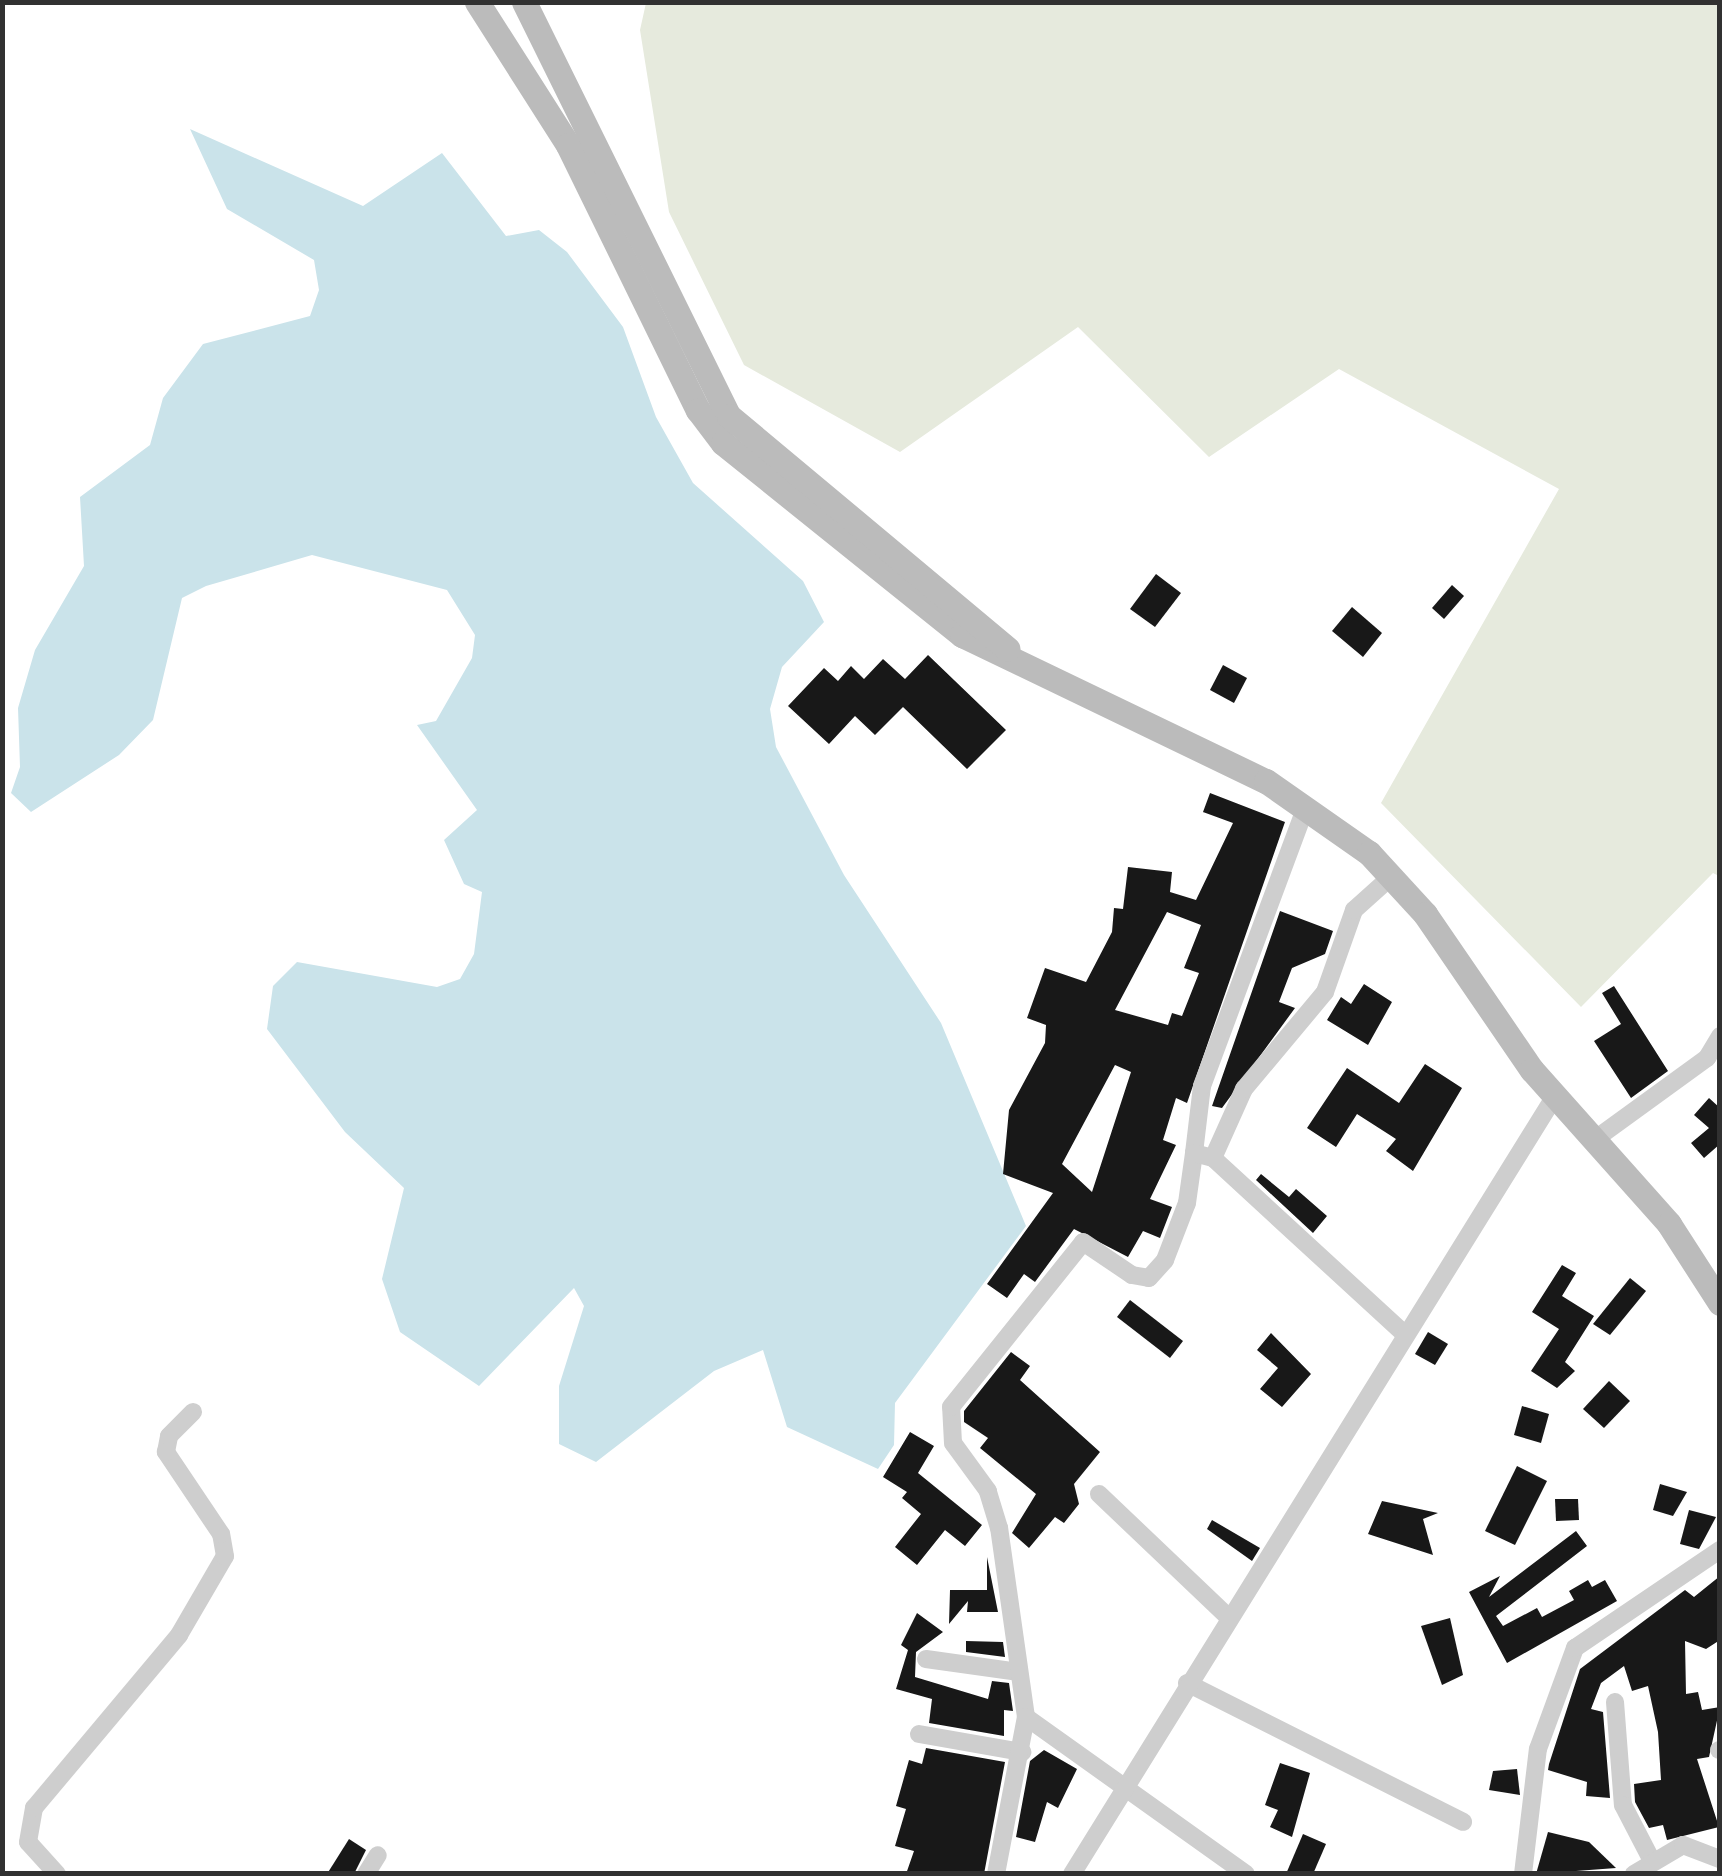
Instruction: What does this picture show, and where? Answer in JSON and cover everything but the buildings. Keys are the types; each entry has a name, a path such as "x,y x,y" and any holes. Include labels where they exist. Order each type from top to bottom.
{"street":[{"path":"477,2 568,144 716,434 940,618 1038,675 1210,752 1306,806 1393,874 1555,1096 1668,1224 1720,1303"},
{"path":"524,2 729,416 1038,675"},
{"path":"996,1874 1026,1717 999,1528 988,1490 953,1444 951,1408 1084,1242 1148,1278 1177,1240 1202,1086 1306,806"},
{"path":"1214,1158 1244,1089 1325,992 1354,910 1393,874"},
{"path":"1594,1140 1707,1058 1720,1036"},
{"path":"1707,1058 1720,1075"},
{"path":"1072,1874 1402,1332 1555,1096"},
{"path":"1194,1153 1214,1158 1402,1332"},
{"path":"57,1874 28,1842 34,1808 179,1635 225,1556 221,1534 166,1452 170,1436 193,1412"},
{"path":"1099,1494 1228,1617"},
{"path":"1523,1874 1538,1749 1575,1648 1720,1550"},
{"path":"926,1659 1019,1672"},
{"path":"1187,1682 1463,1822"},
{"path":"1615,1702 1623,1805 1656,1863"},
{"path":"1026,1717 1246,1874"},
{"path":"919,1734 1022,1752"},
{"path":"1634,1874 1683,1845 1714,1850"},
{"path":"366,1874 378,1855"}],"shaded area":[{"path":"646,3 1719,3 1719,876 1713,873 1581,1007 1381,803 1559,489 1339,369 1209,457 1078,327 900,452 744,365 669,212 640,30"}],"water":[{"path":"190,129 363,206 442,153 506,236 539,230 567,252 623,327 656,417 693,483 803,581 824,622 782,667 770,709 776,747 844,875 941,1023 1026,1226 895,1403 894,1445 878,1469 787,1427 763,1350 714,1371 596,1462 559,1444 559,1386 584,1306 574,1288 479,1386 400,1332 382,1279 404,1188 345,1132 267,1029 273,986 297,962 437,987 460,979 474,954 482,892 464,884 444,840 477,810 417,725 436,721 472,658 475,635 447,590 312,555 206,586 182,598 153,720 119,755 31,812 11,793 20,767 18,708 35,650 84,566 80,497 150,445 163,398 203,344 310,316 319,290 314,260 227,209"}]}
